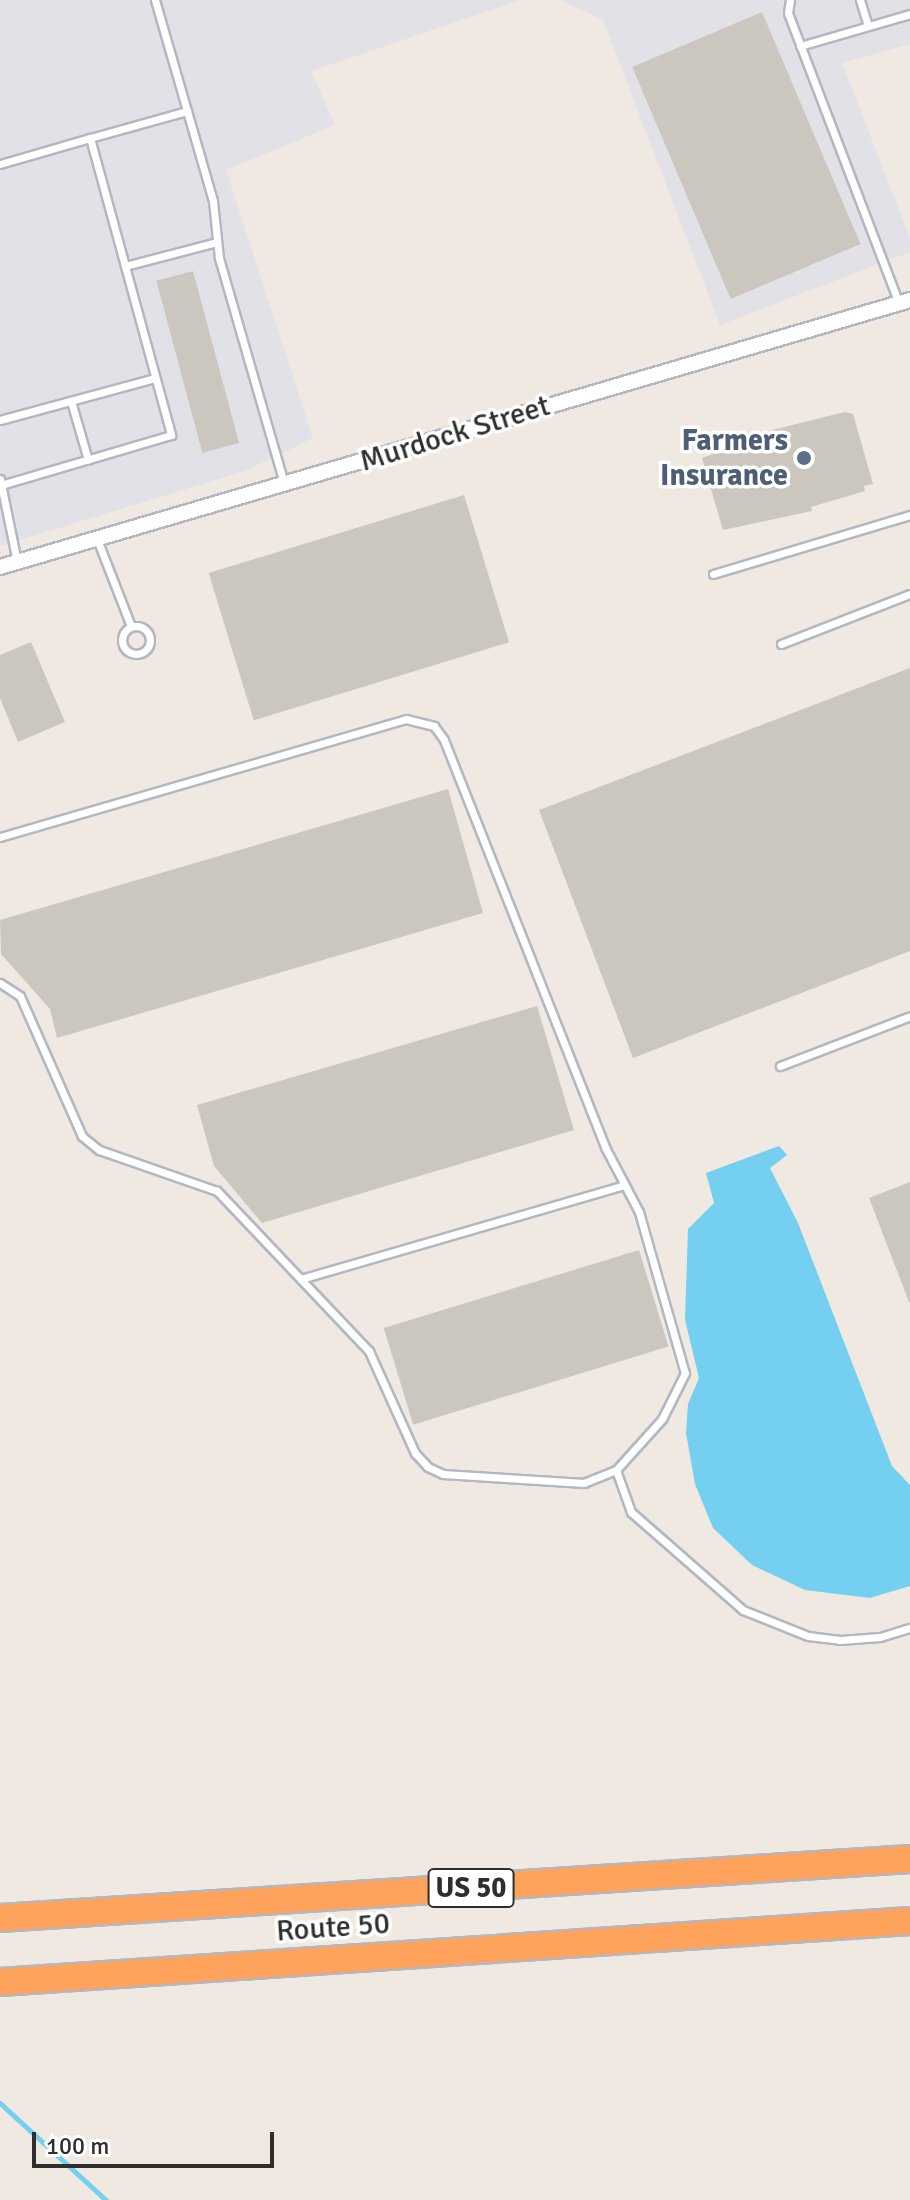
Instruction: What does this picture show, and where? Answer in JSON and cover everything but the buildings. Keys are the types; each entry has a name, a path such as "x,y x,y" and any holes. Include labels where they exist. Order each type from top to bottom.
{"highway":[{"name":"Route 50","path":"0,1918 910,1859"},
{"name":"Route 50","path":"0,1982 910,1921"}],"street":[{"name":"Murdock Street","path":"0,567 904,301"}],"lane":[{"path":"155,0 213,201 217,242 284,485"},
{"path":"790,0 788,13 800,46 904,301"},
{"path":"860,0 868,26"},
{"path":"800,46 910,14"},
{"path":"0,164 187,111"},
{"path":"17,562 1,482 171,435 90,138"},
{"path":"125,266 217,242"},
{"path":"0,420 155,378"},
{"path":"71,401 88,460"},
{"path":"713,574 910,515"},
{"path":"97,539 131,626"},
{"path":"781,644 910,594"},
{"path":"131,626 141,626 150,635 148,649 140,654 127,651 122,642 131,626"},
{"path":"0,837 406,719 434,726 444,740 605,1147 639,1212 685,1373 678,1395 654,1431 616,1470 568,1484 435,1472 415,1453 369,1351 217,1191 99,1150 82,1136 20,996 0,983"},
{"path":"780,1066 910,1016"},
{"path":"301,1279 625,1185"},
{"path":"616,1470 631,1512 743,1610 797,1633 840,1640 880,1637 910,1628"}],"shaded area":[{"path":"0,0 521,0 311,71 335,125 226,170 313,438 245,471 0,546"},
{"path":"560,0 910,0 910,44 842,63 910,238 910,252 720,325 603,20"}],"water":[{"path":"779,1146 787,1155 770,1168 798,1223 892,1466 910,1485 910,1586 870,1598 805,1590 752,1565 713,1528 695,1484 686,1433 688,1404 699,1378 685,1320 688,1229 714,1203 706,1173"}],"waterway":[{"path":"0,2103 106,2200"}],"place":[{"name":"Farmers Insurance","path":"804,458"}]}
